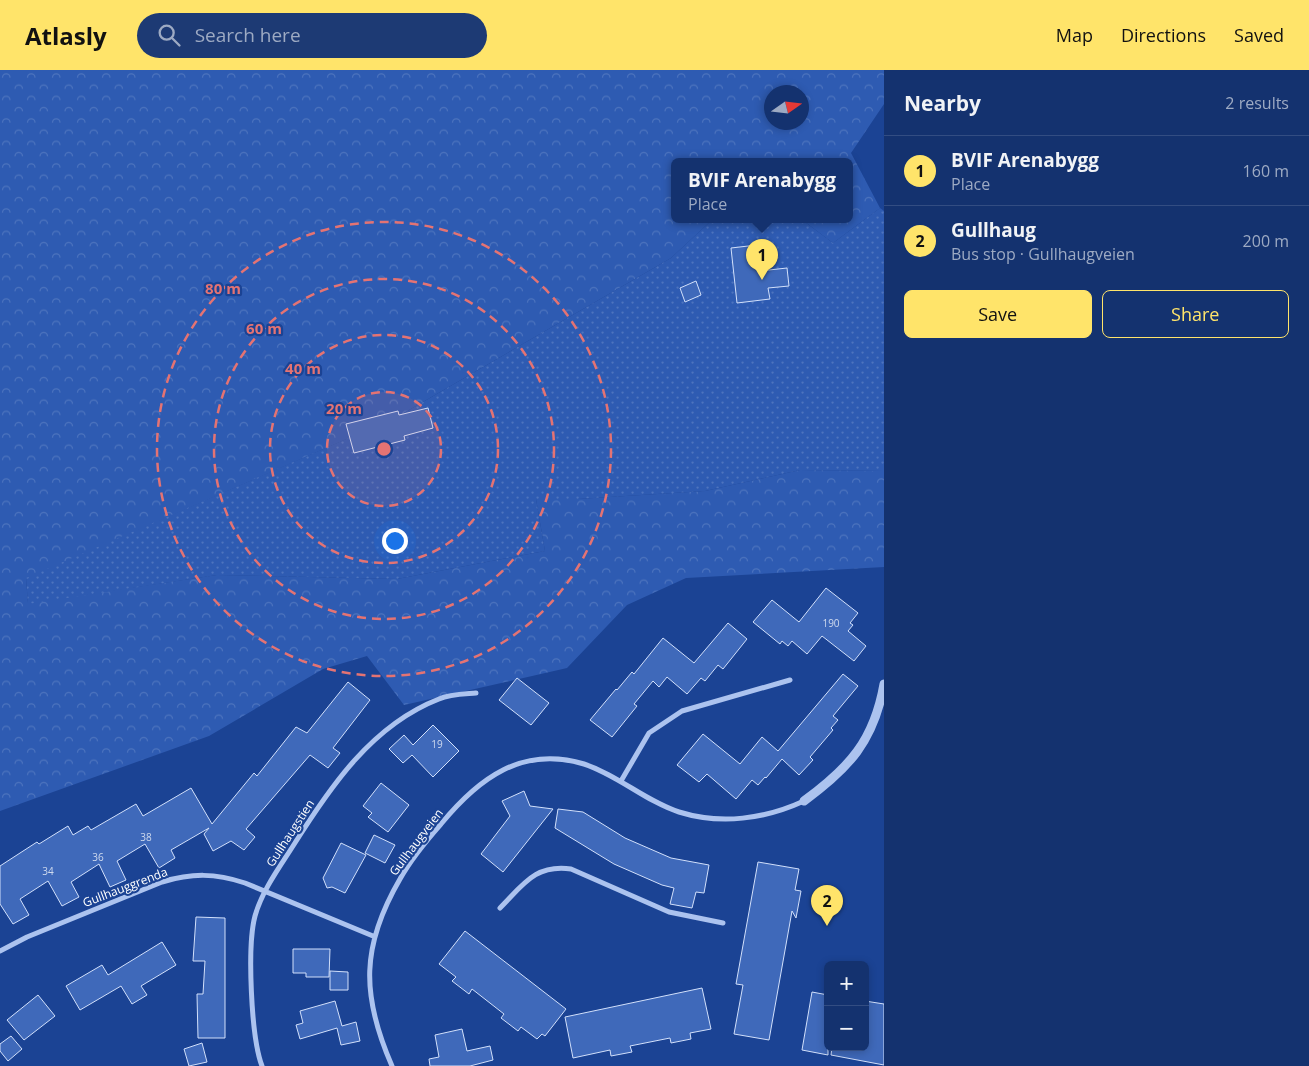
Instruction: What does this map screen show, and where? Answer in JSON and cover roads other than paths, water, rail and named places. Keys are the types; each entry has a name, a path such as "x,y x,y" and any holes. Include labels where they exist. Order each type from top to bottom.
{"street":[{"path":"621,781 649,733 682,711 790,680"},
{"path":"804,801 835,778 853,758 875,718 884,684"},
{"name":"Gullhaugstien","path":"262,1066 254,1031 252,937 255,916 265,891 306,826 360,752 388,728 411,712 441,698 476,693"},
{"name":"Gullhaugveien","path":"392,1066 374,1016 370,983 373,936 382,913 406,869 462,799 492,775 521,763 566,760 584,764 621,781 658,803 679,812 722,819 759,816 804,801"},
{"path":"500,908 533,874 554,867 571,869 670,912 723,923"},
{"name":"Gullhauggrenda","path":"0,951 27,936 162,882 184,876 207,874 224,876 265,891 373,936"}],"place":[{"name":"BVIF Arenabygg","path":"762,280"},
{"name":"Gullhaug","path":"827,926"}]}
